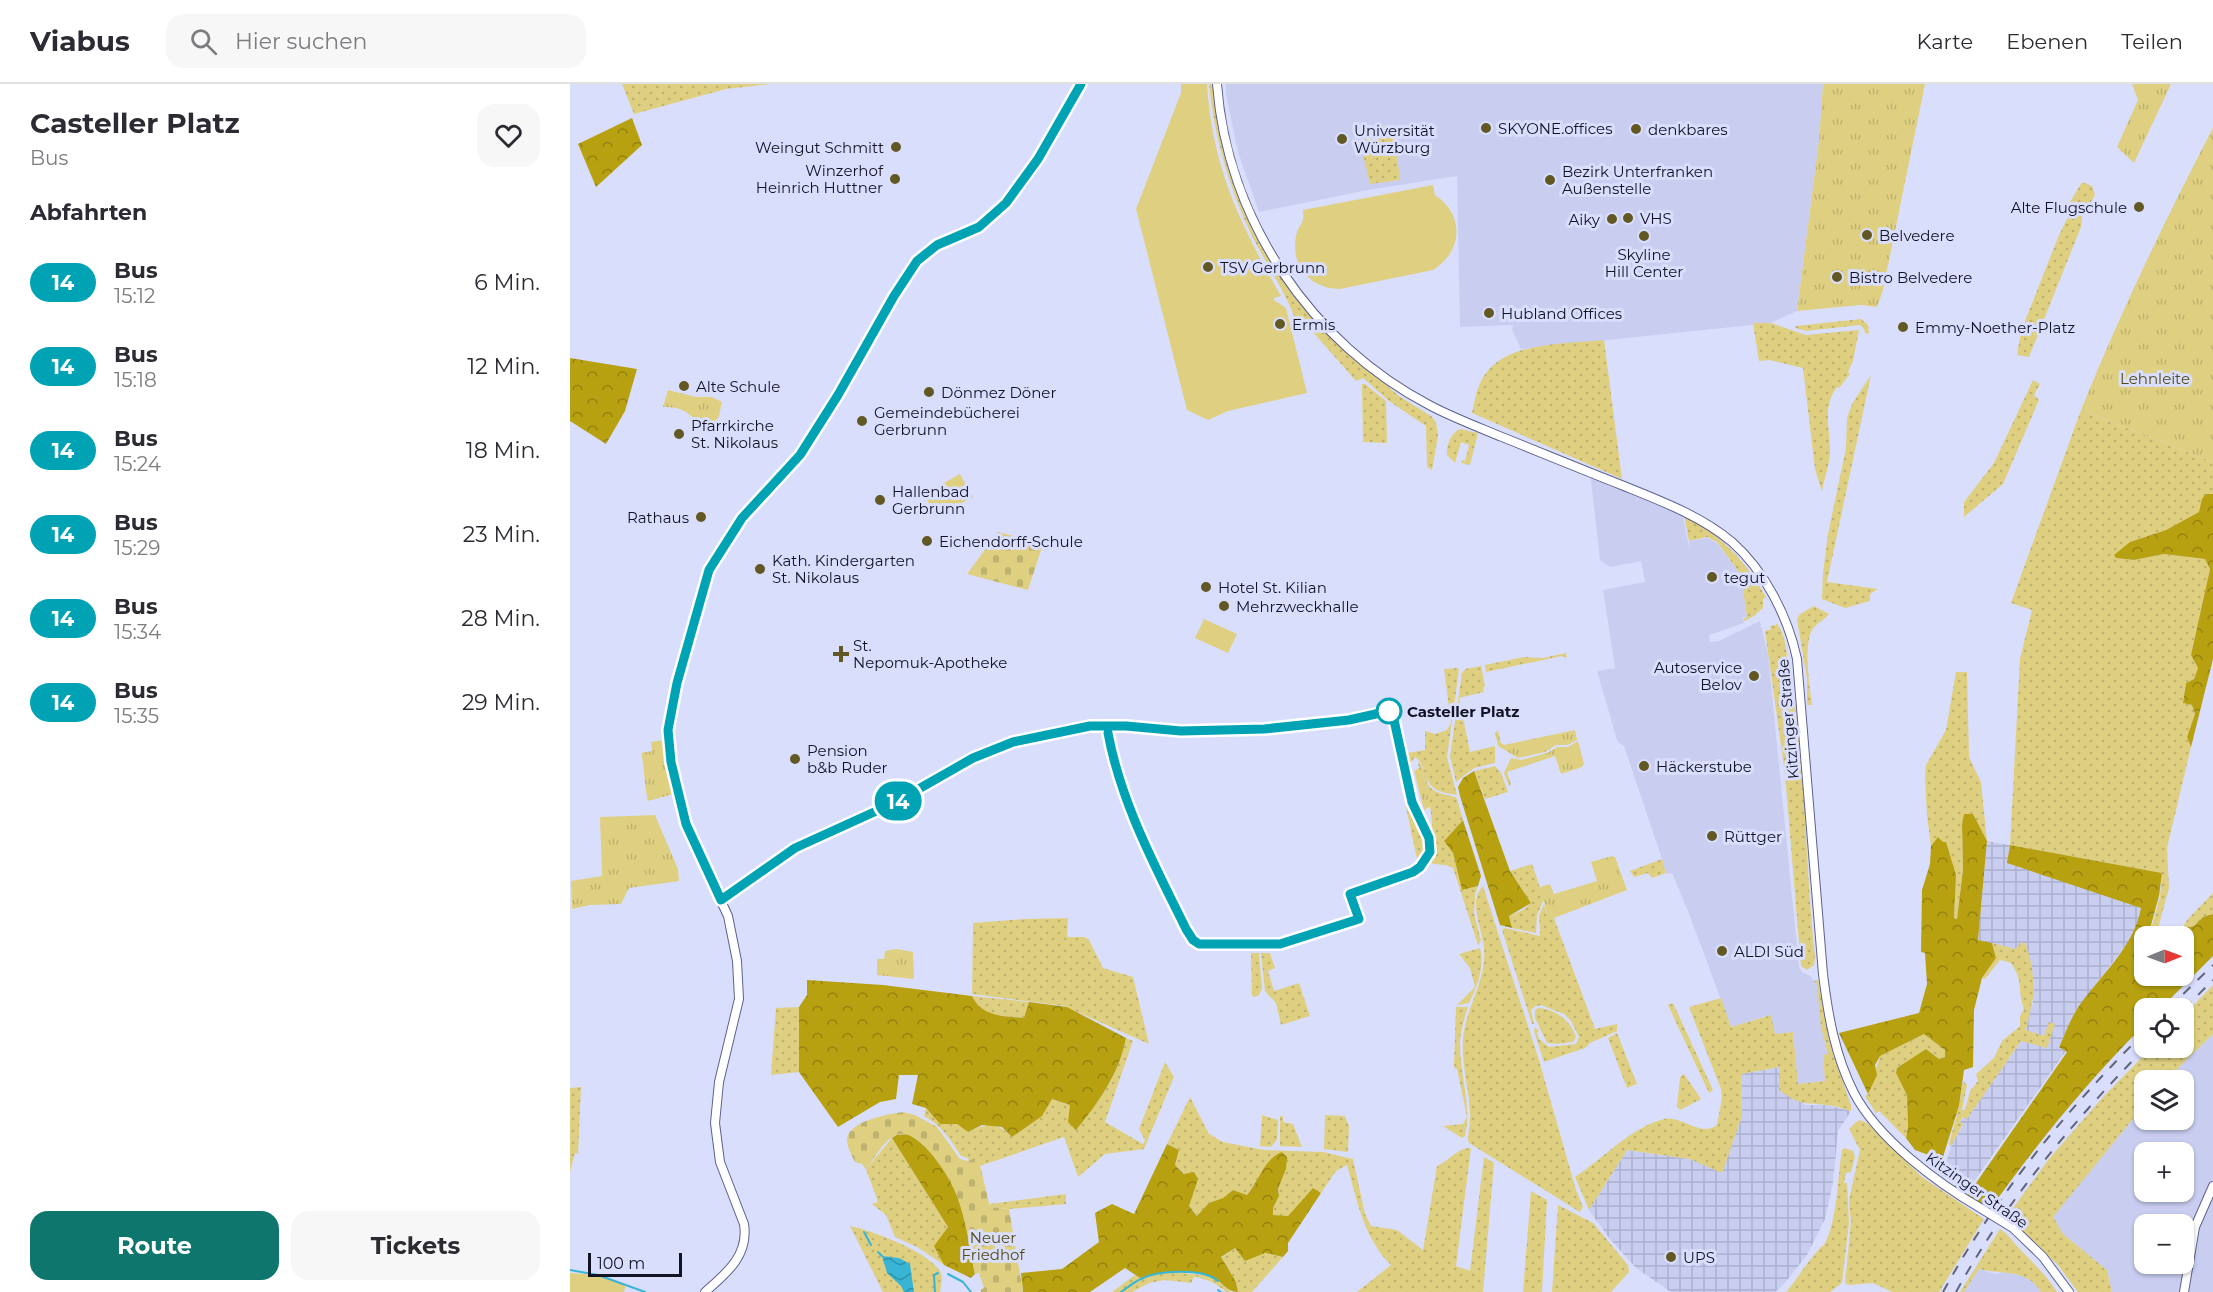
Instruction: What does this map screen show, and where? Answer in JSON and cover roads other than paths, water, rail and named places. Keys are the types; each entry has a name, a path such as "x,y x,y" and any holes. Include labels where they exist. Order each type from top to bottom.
{"street":[{"path":"705,1292 739,1259 745,1240 744,1224 720,1162 715,1123 719,1082 737,1013 740,983 734,937 728,916 696,848 681,806 671,762 668,723 703,587 714,561 742,518 800,455 838,395 905,277 917,261 937,245 976,228 1006,203 1038,159 1082,84"},
{"name":"Kitzinger Straße","path":"1217,84 1221,122 1234,169 1253,221 1298,295 1347,347 1389,381 1433,408 1655,499 1700,520 1734,544 1767,586 1786,622 1797,659 1817,922 1826,1000 1835,1041 1847,1076 1858,1100 1888,1136 1913,1161 1955,1192 2013,1228 2043,1257 2069,1292"},
{"path":"2184,1292 2195,1227 2213,1186"}],"water":[{"path":"882,1256 899,1258 910,1264 914,1292 904,1292 887,1273"}],"waterway":[{"path":"864,1232 871,1245"},
{"path":"878,1252 882,1256"},
{"path":"570,1270 598,1275 645,1292"},
{"path":"1121,1292 1141,1279 1169,1272 1192,1272 1218,1281"},
{"path":"935,1292 934,1275 938,1273"},
{"path":"948,1274 963,1282 971,1292"}],"railway":[{"path":"2179,998 2213,965"},
{"path":"2194,999 2213,980"},
{"path":"1943,1292 1986,1221 2035,1154 2088,1091 2134,1043"},
{"path":"1956,1292 1997,1226 2042,1163 2135,1058"}],"place":[{"name":"SKYONE.offices","path":"1486,128"},
{"name":"denkbares","path":"1636,129"},
{"name":"Universität Würzburg","path":"1342,139"},
{"name":"Weingut Schmitt","path":"896,147"},
{"name":"Winzerhof Heinrich Huttner","path":"895,179"},
{"name":"Bezirk Unterfranken Außenstelle","path":"1550,180"},
{"name":"Alte Flugschule","path":"2139,207"},
{"name":"VHS","path":"1628,218"},
{"name":"Aiky","path":"1612,219"},
{"name":"Belvedere","path":"1867,235"},
{"name":"Skyline Hill Center","path":"1644,236"},
{"name":"TSV Gerbrunn","path":"1208,267"},
{"name":"Bistro Belvedere","path":"1837,277"},
{"name":"Hubland Offices","path":"1489,313"},
{"name":"Ermis","path":"1280,324"},
{"name":"Emmy-Noether-Platz","path":"1903,327"},
{"name":"Alte Schule","path":"684,386"},
{"name":"Dönmez Döner","path":"929,392"},
{"name":"Gemeindebücherei Gerbrunn","path":"862,421"},
{"name":"Pfarrkirche St. Nikolaus","path":"679,434"},
{"name":"Hallenbad Gerbrunn","path":"880,500"},
{"name":"Rathaus","path":"701,517"},
{"name":"Eichendorff-Schule","path":"927,541"},
{"name":"Kath. Kindergarten St. Nikolaus","path":"760,569"},
{"name":"tegut","path":"1712,577"},
{"name":"Hotel St. Kilian","path":"1206,587"},
{"name":"Mehrzweckhalle","path":"1224,606"},
{"name":"St. Nepomuk-Apotheke","path":"841,654"},
{"name":"Autoservice Belov","path":"1754,676"},
{"name":"Casteller Platz","path":"1389,711"},
{"name":"Pension b&b Ruder","path":"795,759"},
{"name":"Häckerstube","path":"1644,766"},
{"name":"Rüttger","path":"1712,836"},
{"name":"ALDI Süd","path":"1722,951"},
{"name":"UPS","path":"1671,1257"}],"park label":[{"name":"Lehnleite","path":"2155,378"},
{"name":"Neuer Friedhof","path":"993,1246"}]}
